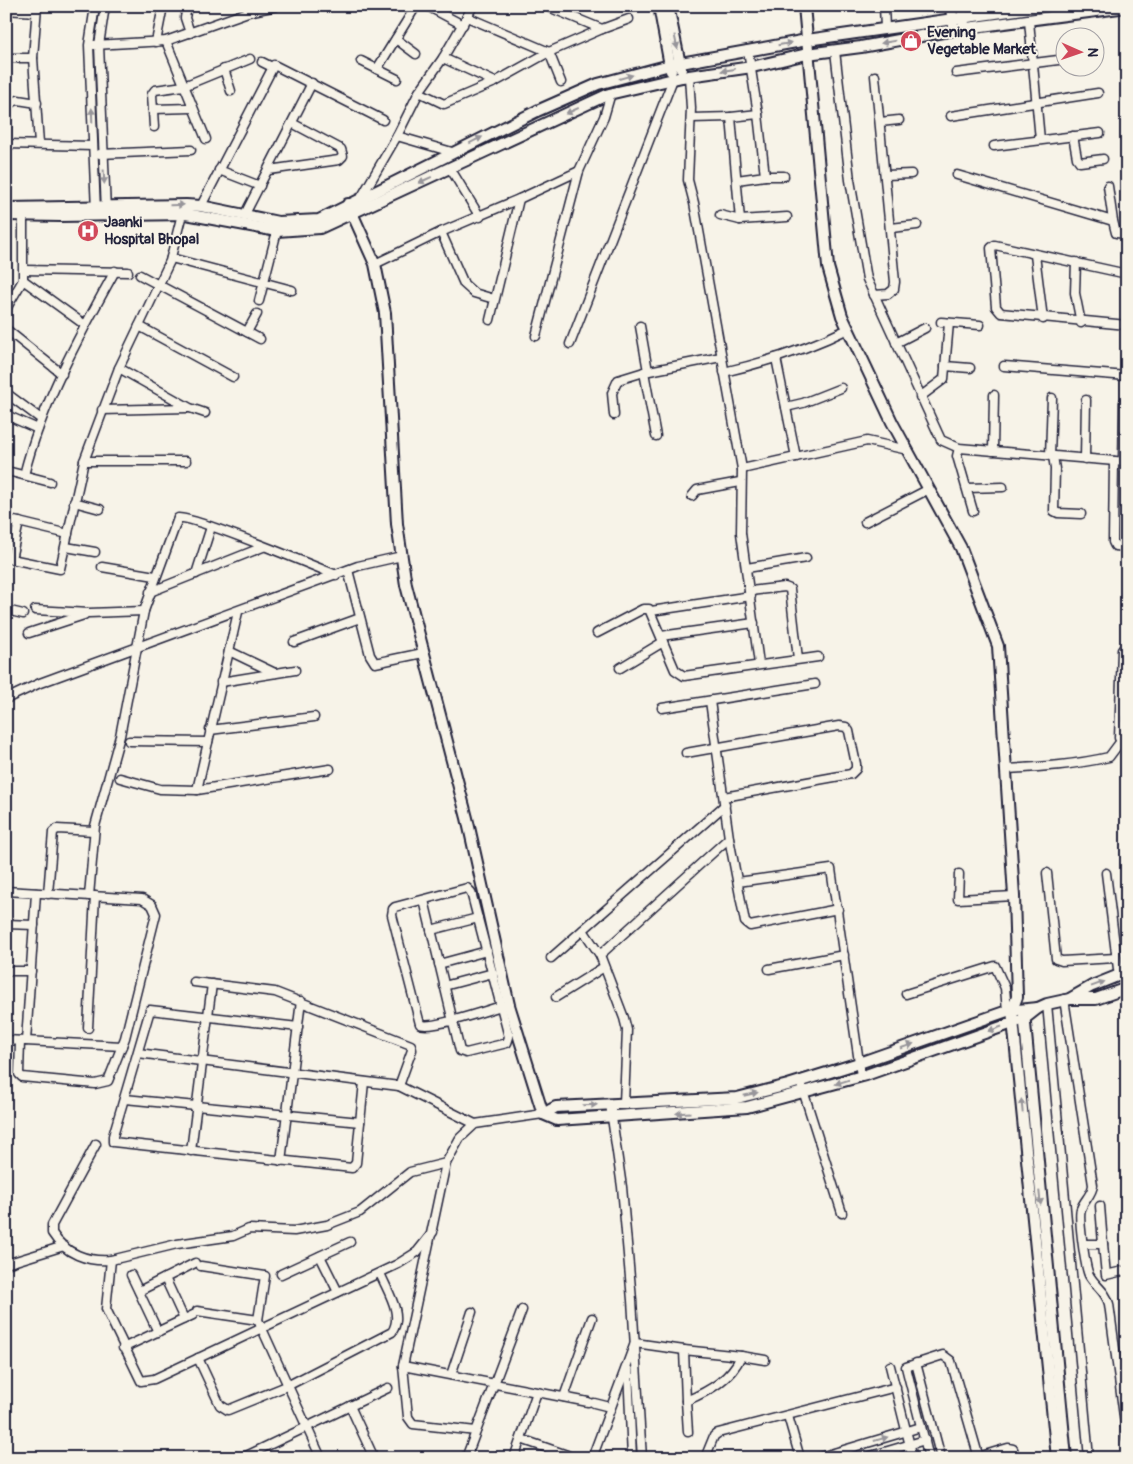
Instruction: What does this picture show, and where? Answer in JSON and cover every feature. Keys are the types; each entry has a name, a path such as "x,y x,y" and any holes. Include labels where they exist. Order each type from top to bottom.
{"street":[{"path":"95,6 89,44 93,154 101,212"},
{"path":"101,212 103,154 99,45 105,6"},
{"path":"156,42 163,6"},
{"path":"187,6 185,18 190,33"},
{"path":"89,44 166,41 249,9 276,6"},
{"path":"377,69 416,6"},
{"path":"427,6 463,25"},
{"path":"361,198 397,136 419,92 443,58 474,6"},
{"path":"546,6 602,29"},
{"path":"659,6 675,64 681,77 691,118 688,180 694,203 742,469 740,482 741,533 759,664"},
{"path":"668,6 675,64"},
{"path":"804,6 828,267 842,316 892,422 961,548 998,646 1010,769 1014,896 1012,998 1019,1021 1057,1458"},
{"path":"884,6 885,28"},
{"path":"950,6 952,25"},
{"path":"962,6 964,23"},
{"path":"6,208 197,215 277,232 320,228 611,93 681,77 752,67 1044,6"},
{"path":"964,23 1029,21 1127,7"},
{"path":"6,10 37,9 33,58 39,144"},
{"path":"467,17 549,52 561,82"},
{"path":"419,92 444,104 450,104 549,52 629,19"},
{"path":"1029,21 1040,140"},
{"path":"6,215 201,206 278,222 300,223 326,218 348,204 452,152 536,111 598,84 675,64 807,40 885,28 952,25"},
{"path":"396,39 416,54"},
{"path":"166,41 206,139"},
{"path":"748,50 752,67 765,176"},
{"path":"835,50 857,226 867,279 941,440 959,448 1125,462 1124,402"},
{"path":"6,58 33,58"},
{"path":"443,58 495,82"},
{"path":"154,127 152,94 155,90 184,86 250,59"},
{"path":"956,72 1056,60"},
{"path":"361,61 397,78"},
{"path":"262,62 272,68"},
{"path":"201,206 272,68 277,65 383,120"},
{"path":"224,69 231,91"},
{"path":"874,295 888,294 895,286 886,175 875,76"},
{"path":"570,344 681,77"},
{"path":"244,216 312,83"},
{"path":"536,336 579,171 604,117 611,93"},
{"path":"952,116 1098,93"},
{"path":"6,137 8,104 18,100 37,103"},
{"path":"153,109 192,108"},
{"path":"691,118 758,114"},
{"path":"730,117 740,220"},
{"path":"880,122 899,120"},
{"path":"269,170 339,160 343,156 341,150 292,123"},
{"path":"994,146 1100,133"},
{"path":"397,136 452,152"},
{"path":"1073,136 1077,158 1080,162 1103,159"},
{"path":"6,144 93,146"},
{"path":"93,154 191,150"},
{"path":"450,168 480,217"},
{"path":"219,170 260,186"},
{"path":"375,264 441,232 480,217 579,171"},
{"path":"886,175 911,174"},
{"path":"957,175 1113,221"},
{"path":"737,180 765,176 784,176"},
{"path":"1108,186 1116,233 1127,234"},
{"path":"490,320 519,199"},
{"path":"348,204 375,264 385,313 397,524 406,585 467,818 495,962 542,1114"},
{"path":"19,522 8,559 58,570 66,547 84,461 119,368 171,258 182,214"},
{"path":"6,309 22,280 24,270 23,215"},
{"path":"720,215 740,220 787,217"},
{"path":"891,228 917,225"},
{"path":"259,301 277,232"},
{"path":"441,232 464,284 474,293 494,299"},
{"path":"1127,274 992,245 996,307 1001,314 1127,325"},
{"path":"1035,255 1043,319"},
{"path":"171,258 292,290"},
{"path":"1076,262 1075,293 1081,322"},
{"path":"24,270 128,272"},
{"path":"24,475 38,429 62,374 85,325 115,271"},
{"path":"140,275 260,339"},
{"path":"22,280 85,325"},
{"path":"247,332 257,314"},
{"path":"920,397 942,381 945,366 945,323 980,325"},
{"path":"139,326 233,377"},
{"path":"640,326 656,436"},
{"path":"896,343 926,328"},
{"path":"6,329 62,374"},
{"path":"724,372 821,343 848,329"},
{"path":"614,415 612,393 615,383 622,378 721,357"},
{"path":"776,358 796,456"},
{"path":"945,366 970,368"},
{"path":"1004,366 1127,376"},
{"path":"119,368 190,408 205,413"},
{"path":"786,407 803,404 842,388"},
{"path":"6,393 42,419"},
{"path":"993,451 994,395"},
{"path":"1052,398 1052,456 1056,469 1054,511 1058,513 1081,514"},
{"path":"1085,458 1086,400"},
{"path":"102,410 190,408"},
{"path":"6,415 38,429"},
{"path":"742,469 866,441 908,450"},
{"path":"959,448 957,456 973,511"},
{"path":"84,461 186,461"},
{"path":"1114,461 1113,542 1115,546 1126,547 1127,571"},
{"path":"11,472 50,482"},
{"path":"692,496 698,490 740,482"},
{"path":"967,488 1003,488"},
{"path":"865,522 929,489"},
{"path":"74,502 100,509"},
{"path":"88,1028 94,831 120,736 144,611 155,576 178,518 183,517 211,527 336,575"},
{"path":"6,519 68,534"},
{"path":"196,574 211,527"},
{"path":"66,547 96,552"},
{"path":"150,592 264,547"},
{"path":"6,699 40,683 238,612 348,570 402,556"},
{"path":"747,568 806,558"},
{"path":"102,567 155,576"},
{"path":"348,570 370,655 375,663 423,653"},
{"path":"597,633 643,609 651,611 786,587 790,589 798,659"},
{"path":"6,610 22,614"},
{"path":"35,610 89,613 144,611"},
{"path":"651,611 675,670 680,675 818,657"},
{"path":"197,790 238,612"},
{"path":"29,633 89,613"},
{"path":"294,642 360,618"},
{"path":"620,668 662,639 754,624"},
{"path":"1010,769 1043,767 1109,757 1124,742 1118,738 1122,650 1127,644"},
{"path":"229,651 275,673"},
{"path":"222,682 295,670"},
{"path":"662,708 815,684"},
{"path":"710,701 729,838 745,922 750,926 838,909"},
{"path":"210,730 314,718"},
{"path":"551,958 724,801 851,774 854,772 856,764 849,731 842,726 686,753"},
{"path":"129,740 208,742"},
{"path":"120,778 160,789 197,790 330,769"},
{"path":"48,894 53,832 57,829 94,831"},
{"path":"600,955 729,838"},
{"path":"738,882 829,868 833,872 861,1076"},
{"path":"1047,873 1056,959 1062,961 1116,958"},
{"path":"476,1431 411,1423 408,1417 403,1366 433,1232 446,1163 460,1138 475,1124 542,1114 556,1107 737,1098 859,1063 1014,1009 1043,1006 1067,999 1092,986 1124,975 1116,958 1106,873"},
{"path":"959,874 958,899 1014,896"},
{"path":"424,900 452,1020 462,1053 506,1043 509,1037 493,973 495,962 487,951 469,889 395,907 392,915 420,1024 428,1026 452,1020 501,1006"},
{"path":"6,891 142,899 152,905 156,914 122,1046 108,1081 96,1084 22,1077 19,1074 31,972 36,893"},
{"path":"431,930 478,918"},
{"path":"6,924 34,925"},
{"path":"583,930 600,955 627,1030 624,1103"},
{"path":"439,964 487,951"},
{"path":"769,969 844,955"},
{"path":"906,994 995,966 1012,998"},
{"path":"556,997 604,967"},
{"path":"6,971 31,972"},
{"path":"444,986 493,973"},
{"path":"194,982 275,992 411,1045 412,1050 399,1086"},
{"path":"191,1152 212,984"},
{"path":"1067,999 1096,999 1127,988"},
{"path":"1067,999 1093,1185 1090,1196 1080,1213 1083,1242 1089,1276 1105,1293 1109,1304 1127,1439"},
{"path":"281,1161 301,1001"},
{"path":"542,1114 557,1120 610,1118 738,1108 804,1093 861,1076 1019,1021 1043,1006"},
{"path":"1043,1006 1069,1241 1089,1458"},
{"path":"298,1027 150,1010 113,1136 113,1142 191,1152 354,1167 364,1082"},
{"path":"6,1040 122,1046"},
{"path":"138,1053 399,1086 475,1124"},
{"path":"800,1081 842,1213"},
{"path":"125,1099 360,1122"},
{"path":"610,1104 610,1118 622,1187 642,1458"},
{"path":"96,1144 52,1225 53,1235 67,1248 79,1256 91,1260 111,1260 178,1244 233,1236 249,1229 294,1231 327,1225 360,1212 410,1172 446,1163"},
{"path":"1031,1152 1066,1458"},
{"path":"1100,1206 1106,1275 1127,1270"},
{"path":"111,1260 106,1309 138,1379 144,1381 154,1379 380,1273 412,1256 433,1232"},
{"path":"1069,1241 1103,1244"},
{"path":"281,1274 350,1242"},
{"path":"6,1264 67,1248"},
{"path":"320,1256 338,1292"},
{"path":"139,1291 164,1278 198,1265 263,1274 265,1279 258,1320 322,1458"},
{"path":"198,1358 220,1405 228,1410 289,1385 392,1332 397,1324 397,1315 380,1273"},
{"path":"132,1275 158,1332"},
{"path":"164,1278 184,1319"},
{"path":"466,1458 522,1310"},
{"path":"451,1375 472,1312"},
{"path":"123,1348 195,1313 258,1320"},
{"path":"564,1397 592,1318"},
{"path":"635,1343 765,1360"},
{"path":"592,1458 635,1343"},
{"path":"684,1350 688,1432"},
{"path":"930,1458 906,1369 907,1366 943,1355 949,1358 978,1457 1008,1448 1013,1449 1016,1458"},
{"path":"686,1402 706,1392 726,1378 737,1366 741,1356"},
{"path":"916,1363 941,1458"},
{"path":"403,1366 564,1397 610,1408"},
{"path":"628,1366 632,1458"},
{"path":"890,1366 913,1458"},
{"path":"704,1458 714,1436 718,1433 896,1387"},
{"path":"242,1458 388,1388"},
{"path":"514,1458 536,1392"},
{"path":"350,1406 374,1458"},
{"path":"788,1416 800,1458"},
{"path":"817,1458 921,1427"},
{"path":"521,1439 571,1457"},
{"path":"864,1458 925,1440"},
{"path":"596,1448 596,1458"}],"place":[{"name":"Evening Vegetable Market","path":"911,41"},
{"name":"Jaanki Hospital Bhopal","path":"88,231"}]}
